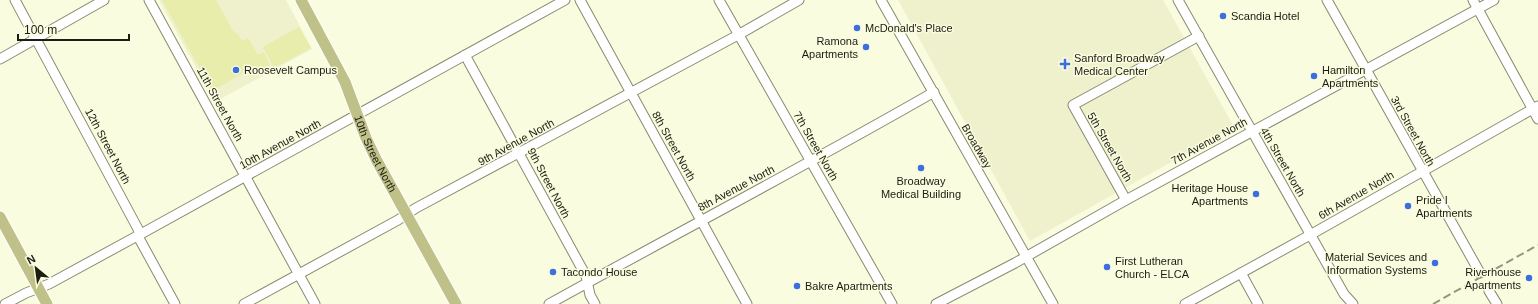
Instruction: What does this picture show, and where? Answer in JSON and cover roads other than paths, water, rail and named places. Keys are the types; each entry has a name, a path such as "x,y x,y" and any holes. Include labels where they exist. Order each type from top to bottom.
{"main road":[{"name":"10th Street North","path":"301,0 345,82 366,138 377,161 456,304"},
{"path":"0,217 47,304"}],"street":[{"name":"12th Street North","path":"15,0 136,224 140,240 175,304"},
{"path":"0,59 104,0"},
{"name":"11th Street North","path":"149,0 315,304"},
{"name":"10th Avenue North","path":"5,304 38,288 50,284 565,0"},
{"name":"8th Street North","path":"580,0 747,304"},
{"name":"7th Street North","path":"719,0 892,304"},
{"name":"9th Avenue North","path":"244,304 738,35 798,0"},
{"name":"Broadway","path":"881,0 1053,304"},
{"name":"4th Street North","path":"1178,0 1310,235 1344,294 1352,304"},
{"name":"3rd Street North","path":"1327,0 1422,172 1480,273"},
{"path":"1473,0 1535,107 1538,119"},
{"name":"7th Avenue North","path":"936,304 1494,0"},
{"name":"5th Street North","path":"1126,200 1073,105 1199,36"},
{"name":"9th Street North","path":"465,55 586,276 586,283 595,304"},
{"name":"8th Avenue North","path":"549,304 701,220 811,162 934,92"},
{"name":"6th Avenue North","path":"1185,304 1422,172 1535,107"},
{"path":"1241,273 1258,304"},
{"path":"1490,292 1497,304"},
{"name":"4th Street North","path":"1344,294 1346,304"}],"railway":[{"path":"1433,304 1538,245"}],"place":[{"name":"Scandia Hotel","path":"1223,16"},
{"name":"McDonald's Place","path":"857,28"},
{"name":"Ramona Apartments","path":"866,47"},
{"name":"Sanford Broadway Medical Center","path":"1065,64"},
{"name":"Roosevelt Campus","path":"236,70"},
{"name":"Hamilton Apartments","path":"1314,76"},
{"name":"Broadway Medical Building","path":"921,168"},
{"name":"Heritage House Apartments","path":"1256,194"},
{"name":"Pride I Apartments","path":"1408,206"},
{"name":"Material Sevices and Information Systems","path":"1435,263"},
{"name":"First Lutheran Church - ELCA","path":"1107,267"},
{"name":"Tacondo House","path":"553,272"},
{"name":"Riverhouse Apartments","path":"1529,278"},
{"name":"Bakre Apartments","path":"797,286"}]}
